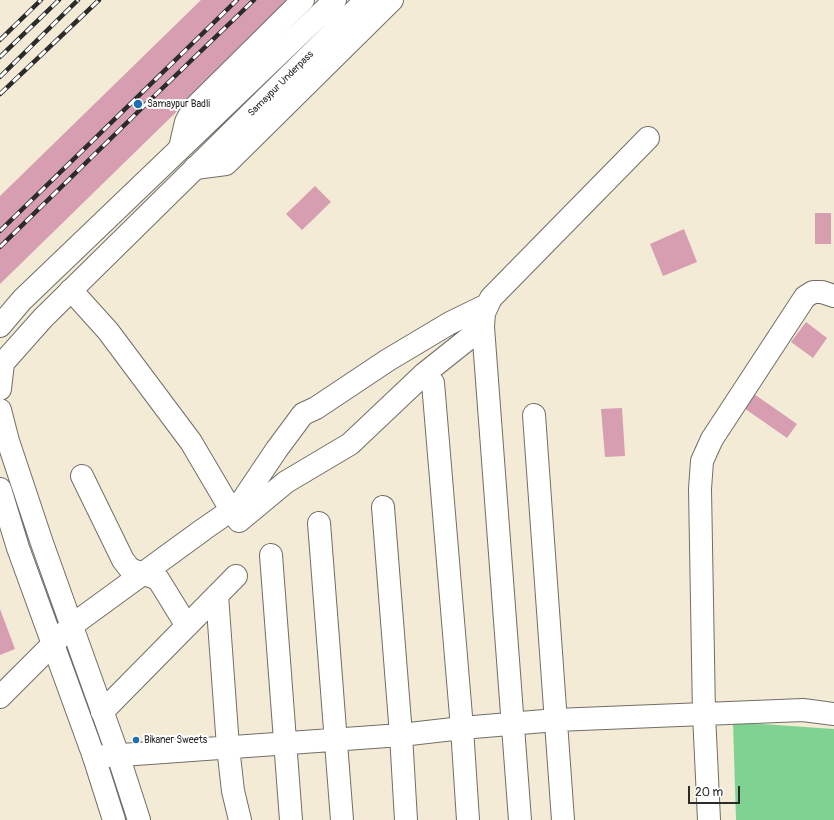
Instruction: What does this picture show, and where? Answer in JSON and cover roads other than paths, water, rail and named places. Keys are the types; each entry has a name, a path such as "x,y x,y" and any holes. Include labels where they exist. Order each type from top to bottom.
{"street":[{"path":"180,148 186,122 193,109 303,0"},
{"path":"0,326 22,300 335,0"},
{"name":"Samaypur Underpass","path":"0,389 3,363 43,318 366,0"},
{"path":"195,168 226,164 392,0"},
{"path":"520,820 483,328 484,313 491,298 648,138"},
{"path":"71,290 108,331 187,436 239,521 286,482 350,444 424,374 483,328"},
{"path":"709,820 704,714 700,489 702,461 712,439 805,297 813,292 822,292 834,296"},
{"path":"0,697 71,626 240,504 276,449 303,414 316,408 388,360 450,323 487,305"},
{"path":"433,383 462,728 468,820"},
{"path":"0,410 8,441 71,626 118,755 139,820"},
{"path":"534,415 563,820"},
{"path":"82,476 123,560 130,569 153,576 161,583 187,626"},
{"path":"0,489 18,548 94,757 114,820"},
{"path":"383,507 401,735 406,820"},
{"path":"319,523 342,820"},
{"path":"271,555 291,820"},
{"path":"102,712 236,576"},
{"path":"217,595 228,747 233,791 240,820"},
{"path":"94,757 401,735 556,720 803,710 834,714"}],"railway":[{"path":"0,40 41,0"},
{"path":"0,57 59,0"},
{"path":"0,77 78,0"},
{"path":"0,94 99,0"},
{"path":"0,231 237,0"},
{"path":"0,247 254,0"}],"place":[{"name":"Samaypur Badli","path":"138,104"},
{"name":"Bikaner Sweets","path":"136,740"}]}
